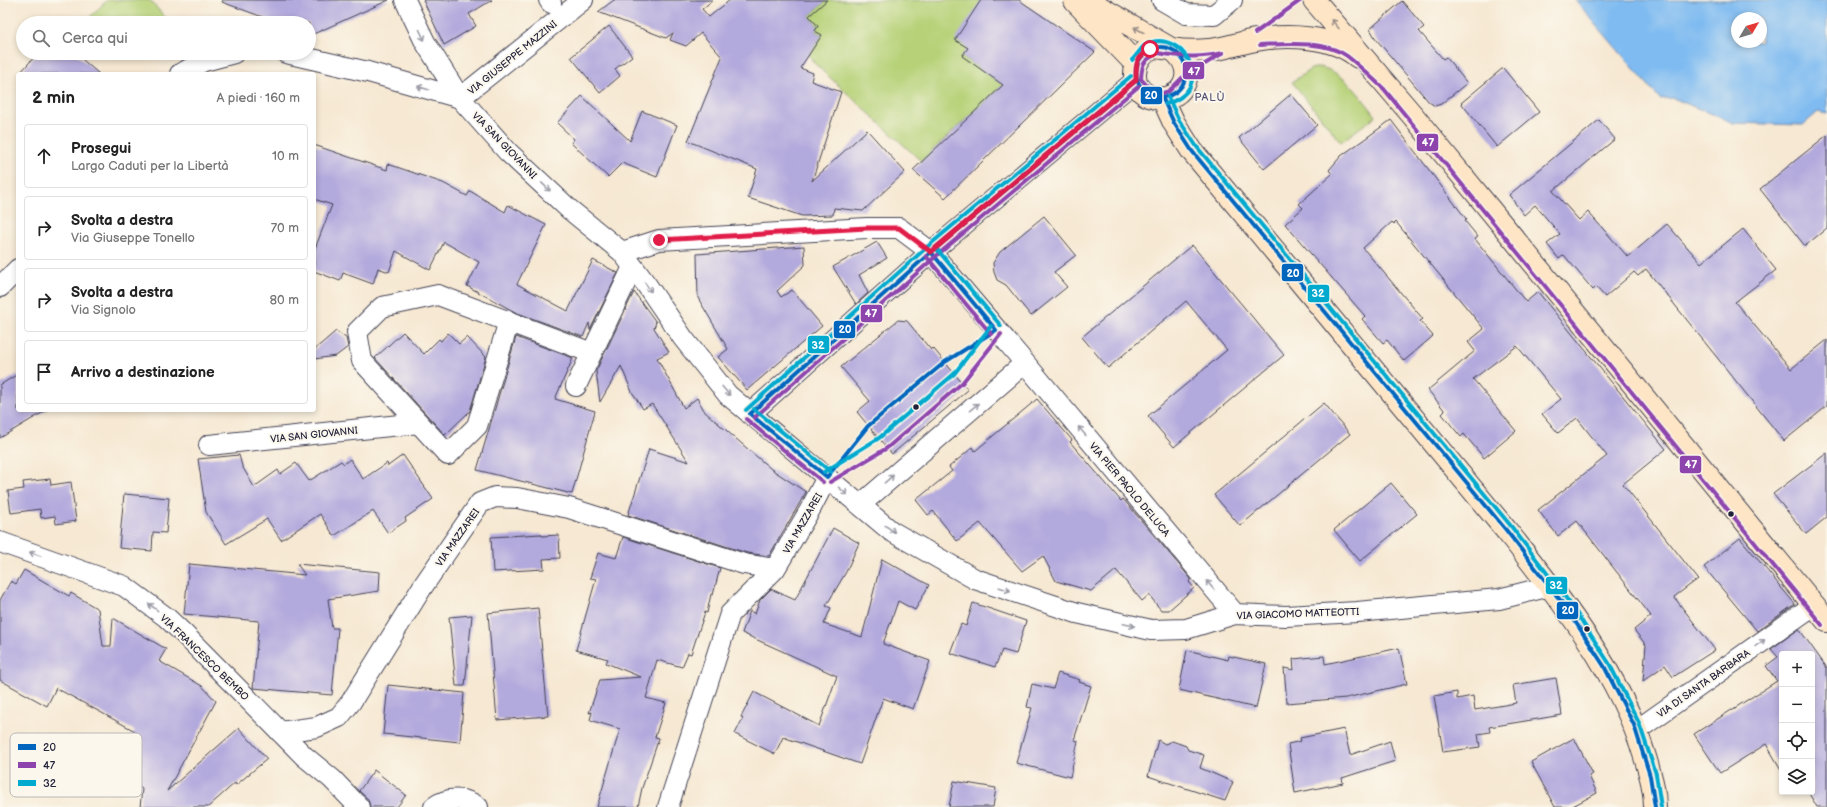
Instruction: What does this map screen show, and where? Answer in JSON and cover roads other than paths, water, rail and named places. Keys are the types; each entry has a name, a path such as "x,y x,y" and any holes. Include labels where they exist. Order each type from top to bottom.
{"main road":[{"path":"1074,0 1136,72 1141,90 1148,96 1163,99 1172,96 1186,83 1188,74 1184,61 1173,50 1087,0"},
{"path":"1314,0 1388,85 1820,613"},
{"path":"1136,72 1143,54 1150,49 1157,47 1173,50 1210,50 1264,39 1298,37 1324,41 1350,50 1388,85"},
{"path":"1163,99 1174,123 1192,152 1462,476 1550,586 1595,648 1637,730 1655,791 1655,807"}],"street":[{"name":"VIA SAN GIOVANNI","path":"405,0 425,42 460,98 508,152 569,209 627,259 683,338 728,395 827,477"},
{"name":"VIA GIUSEPPE MAZZINI","path":"460,98 583,0"},
{"path":"1162,0 1186,14 1214,15 1232,0"},
{"path":"184,72 208,60"},
{"path":"316,60 368,72 460,98"},
{"path":"750,414 931,252 1136,72"},
{"name":"VIA PIER PAOLO DELUCA","path":"627,259 659,240 867,228 899,228 931,252 1235,614"},
{"path":"576,386 592,353 627,259"},
{"path":"0,287 16,271"},
{"path":"509,321 477,426 448,455 362,362 357,332 382,307 438,295 509,321 592,353"},
{"path":"860,505 1025,363"},
{"name":"VIA SAN GIOVANNI","path":"209,445 419,423"},
{"name":"VIA GIACOMO MATTEOTTI","path":"827,477 891,531 975,579 1077,613 1151,630 1186,629 1235,614 1286,616 1499,599 1550,586"},
{"name":"VIA MAZZAREI","path":"668,807 730,614 776,569 827,477"},
{"name":"VIA MAZZAREI","path":"280,732 317,727 339,717 352,702 423,586 480,503 495,497 517,498 569,508 744,564 776,569"},
{"name":"VIA FRANCESCO BEMBO","path":"0,542 124,586 172,622 304,756 332,779 359,807"},
{"name":"VIA DI SANTA BARBARA","path":"1637,730 1820,613"},
{"path":"434,807 440,802 460,798 478,807"}],"water":[{"path":"1575,0 1827,0 1827,114 1818,112 1803,125 1733,123 1673,98 1660,99"}],"district":[{"name":"PALÙ","path":"1210,97"}]}
